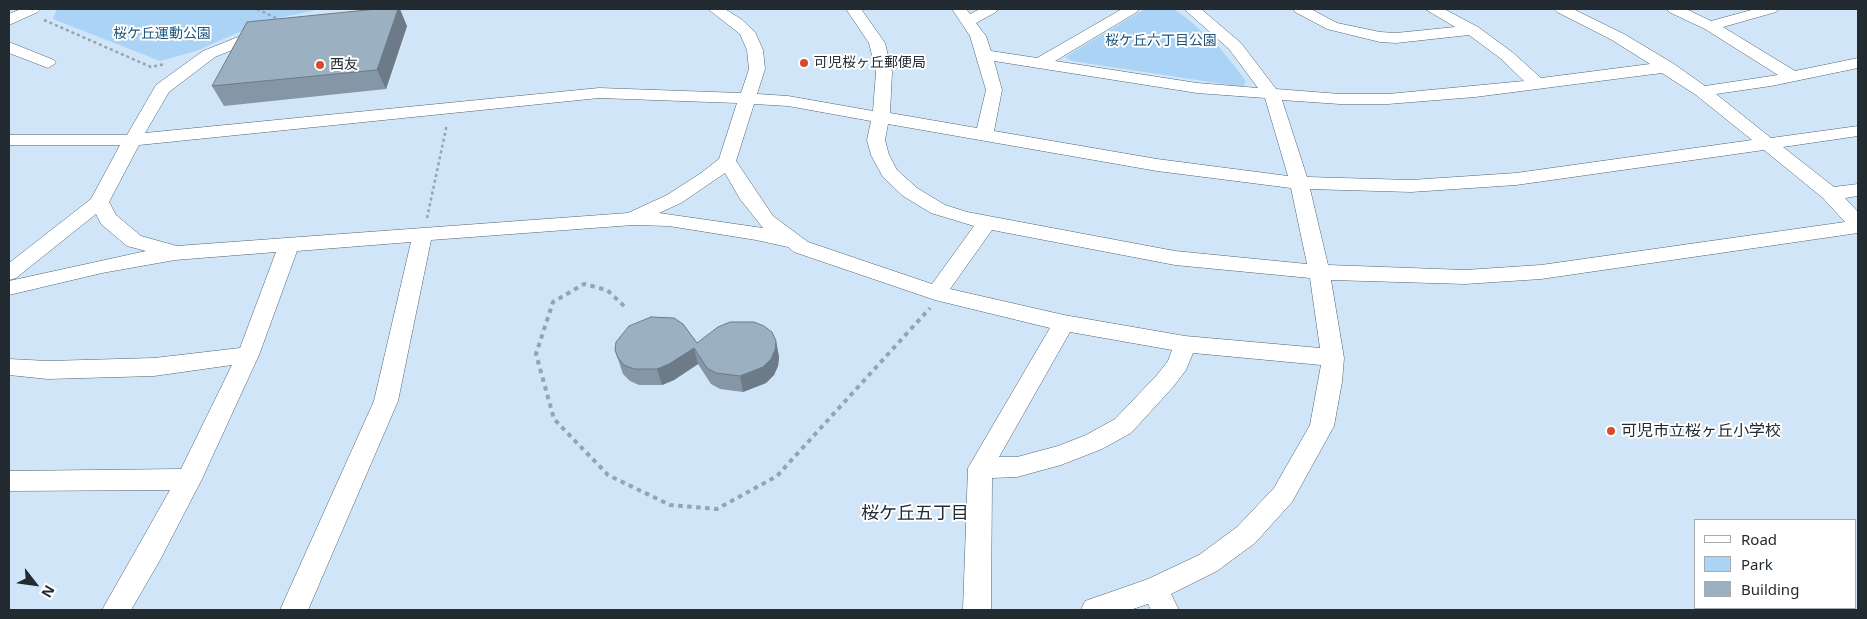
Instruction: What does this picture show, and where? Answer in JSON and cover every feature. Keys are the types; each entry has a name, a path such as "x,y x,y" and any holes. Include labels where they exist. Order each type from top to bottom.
{"street":[{"path":"631,219 674,200 708,177 727,161 757,69 755,50 747,32 716,9"},
{"path":"854,9 878,43 884,72 876,140 880,155 890,173 910,192 938,209 964,218 987,223 1174,258 1319,272 1465,276 1542,272 1858,226"},
{"path":"986,128 994,90 978,36 963,15 991,9"},
{"path":"1041,63 1132,9"},
{"path":"1095,610 1160,600 1246,535 1283,495 1322,426 1331,382 1333,358 1319,272 1297,177 1272,95 1236,46 1192,9"},
{"path":"1300,9 1332,26 1357,34 1380,37 1396,38 1472,30"},
{"path":"1434,9 1472,30 1506,55 1536,83"},
{"path":"1562,9 1618,37 1668,67 1702,91 1830,194 1858,226"},
{"path":"1674,9 1710,26 1792,76"},
{"path":"1710,26 1771,9"},
{"path":"9,20 39,12"},
{"path":"9,273 99,202 136,133 162,90 209,54 287,24"},
{"path":"9,47 48,63"},
{"path":"983,55 1197,88 1272,95 1388,99 1475,92 1668,67"},
{"path":"1702,91 1858,63"},
{"path":"9,128 136,133 295,112 542,86 617,83 749,92 830,95 881,110 986,128 1157,165 1410,186 1516,180 1762,140 1858,131"},
{"path":"9,140 136,133 599,93 749,92"},
{"path":"1762,140 1858,117"},
{"path":"727,161 746,195 766,221 799,245"},
{"path":"1830,194 1858,190"},
{"path":"99,202 108,219 134,241 175,253"},
{"path":"9,288 102,266 175,253 631,219 669,220 756,233 799,245 939,294 1064,323 1185,344 1333,358"},
{"path":"939,294 987,223"},
{"path":"294,610 386,401 424,233"},
{"path":"116,610 151,552 190,479 248,355 289,245"},
{"path":"9,256 30,258"},
{"path":"977,610 980,468 1064,323"},
{"path":"980,468 1017,467 1061,455 1094,442 1123,426 1165,382 1178,364 1185,344"},
{"path":"9,367 48,370 154,367 248,355"},
{"path":"9,481 190,479"}],"path":[{"path":"257,9 287,24"},
{"path":"39,12 44,20 151,67 170,63"},
{"path":"424,233 451,107"},
{"path":"624,306 607,290 584,284 553,302 536,354 554,419 608,475 670,505 717,509 777,476 939,294"}],"green space":[{"name":"桜ケ丘運動公園","path":"57,9 321,9 265,21 196,51 160,61 53,19"},
{"name":"桜ケ丘六丁目公園","path":"1145,9 1174,9 1189,20 1220,48 1246,81 1243,87 1072,61 1065,57"}],"building":[{"path":"377,9 398,9 377,70 212,86 247,22"},
{"path":"651,317 674,318 683,324 697,343 718,327 730,322 754,322 772,332 776,341 775,350 771,359 763,367 740,376 716,373 707,368 694,348 669,364 657,369 634,369 624,365 618,358 615,350 616,342 629,326"}],"place":[{"name":"可児桜ヶ丘郵便局","path":"804,63"},
{"name":"西友","path":"320,65"},
{"name":"可児市立桜ヶ丘小学校","path":"1611,431"}],"district":[{"name":"桜ケ丘五丁目","path":"915,514"}]}
